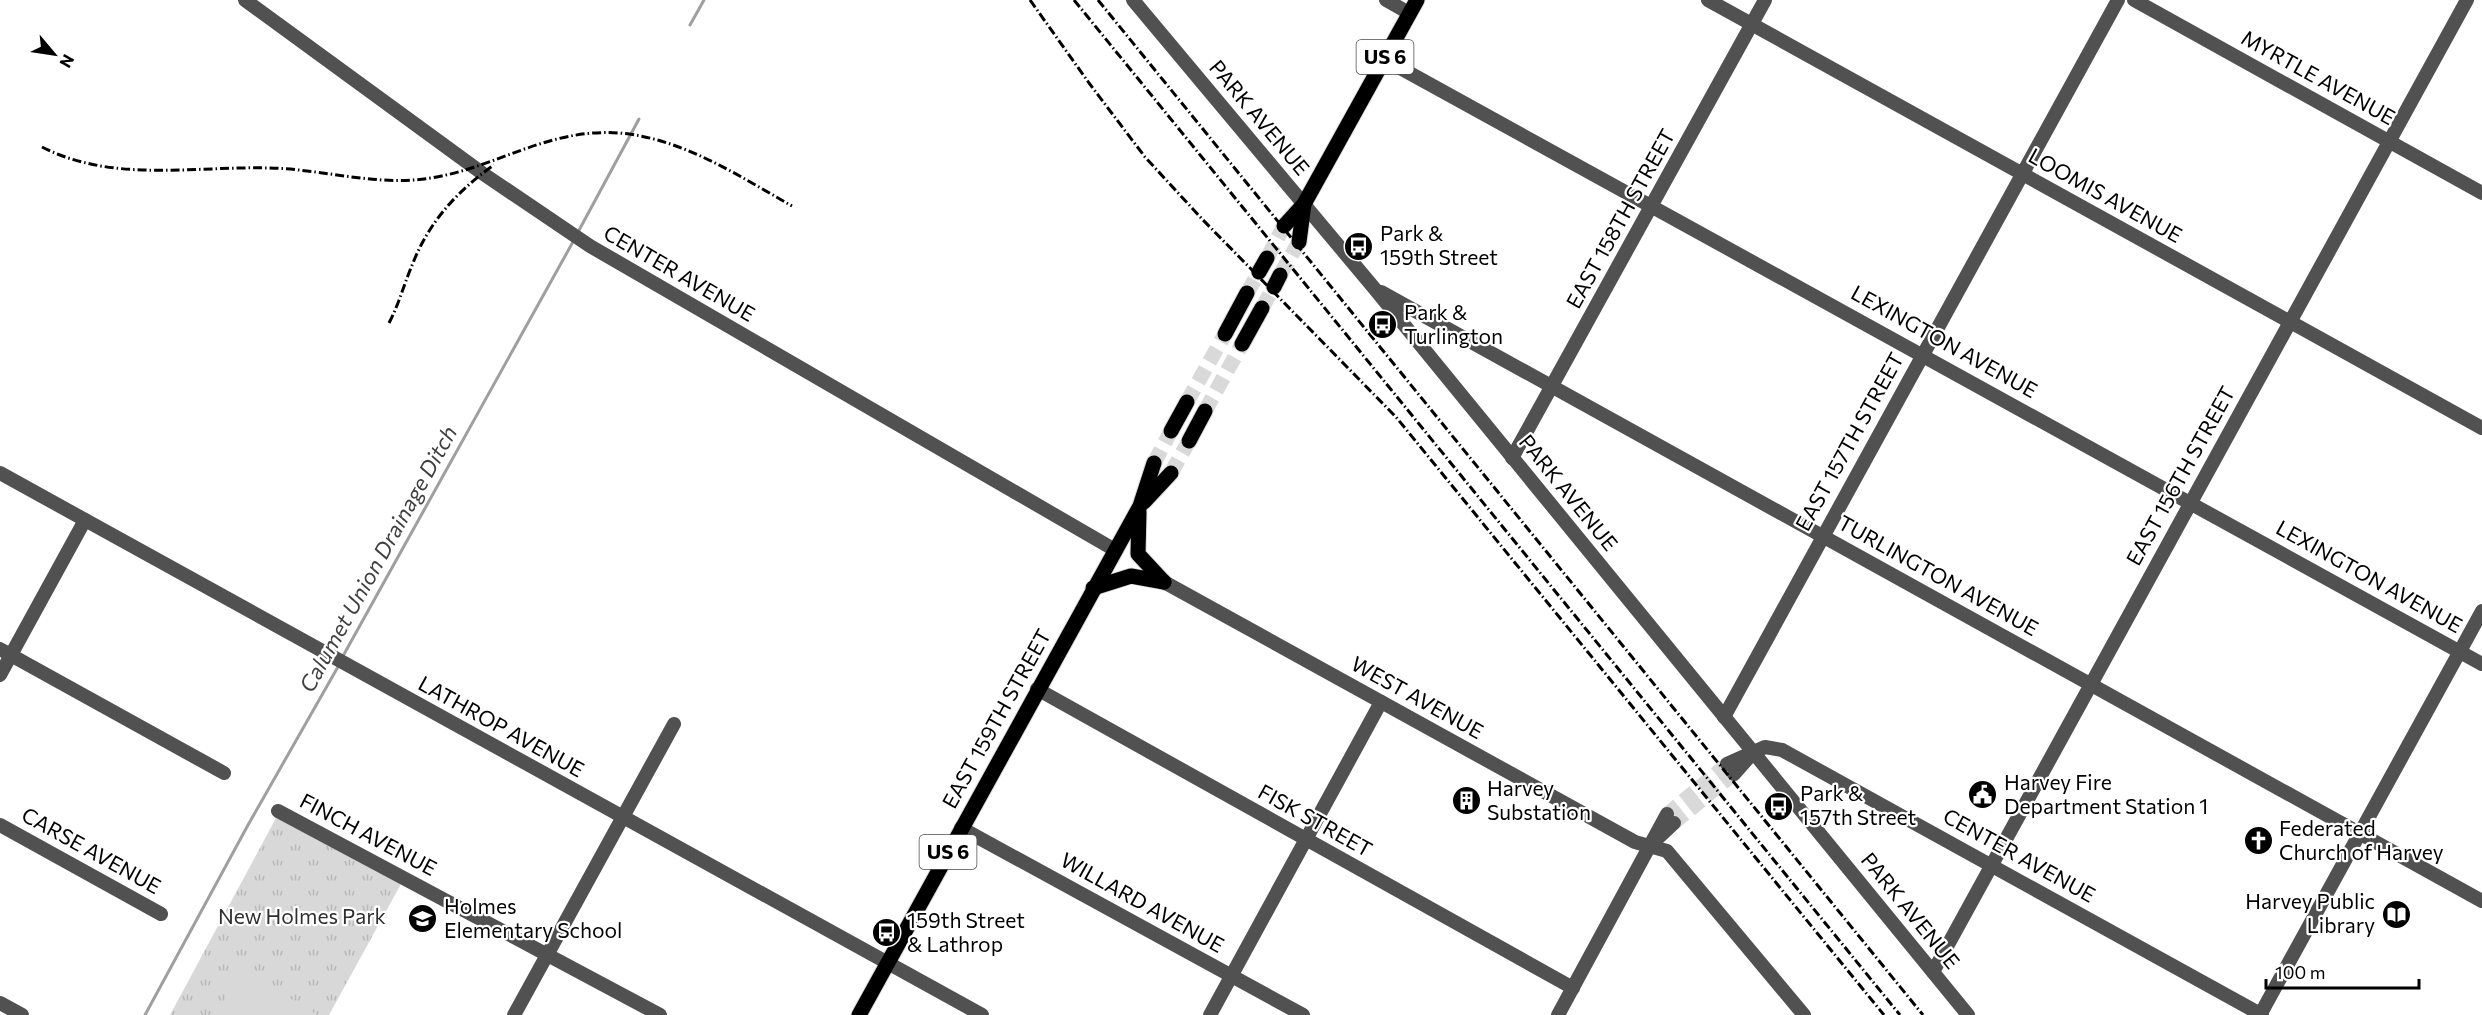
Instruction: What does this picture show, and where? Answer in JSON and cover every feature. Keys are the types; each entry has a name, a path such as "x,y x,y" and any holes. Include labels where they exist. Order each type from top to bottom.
{"main road":[{"name":"US 6","path":"1284,226 1304,204 1413,7"},
{"name":"US 6","path":"1299,242 1304,204"},
{"path":"1259,272 1266,258"},
{"path":"1225,334 1247,293"},
{"path":"1242,344 1262,308"},
{"path":"1171,431 1187,402"},
{"path":"1189,441 1205,411"},
{"name":"EAST 159TH STREET","path":"859,1015 1140,506 1154,463"},
{"name":"EAST 159TH STREET","path":"1140,506 1171,473"},
{"path":"1140,506 1138,554 1164,582"},
{"path":"1093,588 1131,576 1164,582"}],"street":[{"name":"CENTER AVENUE","path":"245,0 482,173 563,229 1114,550"},
{"name":"PARK AVENUE","path":"1132,0 1374,288 1968,1015"},
{"path":"1386,0 1413,7"},
{"name":"LOOMIS AVENUE","path":"1708,0 2482,428"},
{"name":"EAST 158TH STREET","path":"1512,458 1764,0"},
{"name":"EAST 157TH STREET","path":"1724,717 2118,0"},
{"name":"MYRTLE AVENUE","path":"2134,0 2482,193"},
{"name":"EAST 156TH STREET","path":"1933,972 2468,0"},
{"name":"LEXINGTON AVENUE","path":"1384,58 2482,664"},
{"name":"TURLINGTON AVENUE","path":"1374,288 2482,902"},
{"name":"LATHROP AVENUE","path":"0,473 982,1015"},
{"path":"0,675 6,652 85,520"},
{"name":"WEST AVENUE","path":"1164,582 1635,842 1652,845 1666,851 1804,1015"},
{"path":"2261,1015 2482,611"},
{"path":"6,652 224,772"},
{"name":"FISK STREET","path":"1037,689 1573,988"},
{"path":"1210,1015 1381,702"},
{"path":"514,1015 674,724"},
{"name":"CENTER AVENUE","path":"1753,753 1765,747 1782,750 2261,1015"},
{"path":"1731,769 1753,753"},
{"name":"FINCH AVENUE","path":"278,811 660,1015"},
{"path":"1558,1015 1652,845 1671,818"},
{"name":"CARSE AVENUE","path":"0,825 161,914"},
{"name":"WILLARD AVENUE","path":"961,828 1303,1015"},
{"path":"0,1003 22,1015"}],"green space":[{"name":"New Holmes Park","path":"276,818 401,884 329,1015 170,1015"},
{"path":"243,969 317,1015 215,1015"}],"waterway":[{"name":"Calumet Union Drainage Ditch","path":"690,25 704,0"},
{"name":"Calumet Union Drainage Ditch","path":"577,234 639,119"},
{"name":"Calumet Union Drainage Ditch","path":"343,656 574,240"},
{"name":"Calumet Union Drainage Ditch","path":"145,1015 248,825 339,665"}],"tunnel":[{"path":"1267,258 1284,226"},
{"path":"1280,275 1299,242"},
{"path":"1247,293 1259,272"},
{"path":"1262,308 1274,287"},
{"path":"1187,402 1225,334"},
{"path":"1205,411 1242,344"},
{"path":"1154,463 1171,431"},
{"path":"1171,473 1189,441"},
{"path":"1667,814 1727,764"},
{"path":"1674,823 1734,774"}],"railway":[{"path":"1030,0 1145,157 1203,220 1396,417 1884,1015"},
{"path":"1074,0 1900,1015"},
{"path":"1098,0 1923,1015"},
{"path":"42,147 69,158 125,169 269,168 370,179 411,180 455,173 569,136 619,133 642,136 687,150 731,171 792,206"},
{"path":"389,323 427,234 457,196 494,165"}],"place":[{"name":"Park & 159th Street","path":"1359,246"},
{"name":"Park & Turlington","path":"1383,325"},
{"name":"Harvey Fire Department Station 1","path":"1983,795"},
{"name":"Harvey Substation","path":"1466,801"},
{"name":"Park & 157th Street","path":"1779,806"},
{"name":"Federated Church of Harvey","path":"2258,841"},
{"name":"Harvey Public Library","path":"2396,914"},
{"name":"Holmes Elementary School","path":"423,919"},
{"name":"159th Street & Lathrop","path":"886,933"}]}
